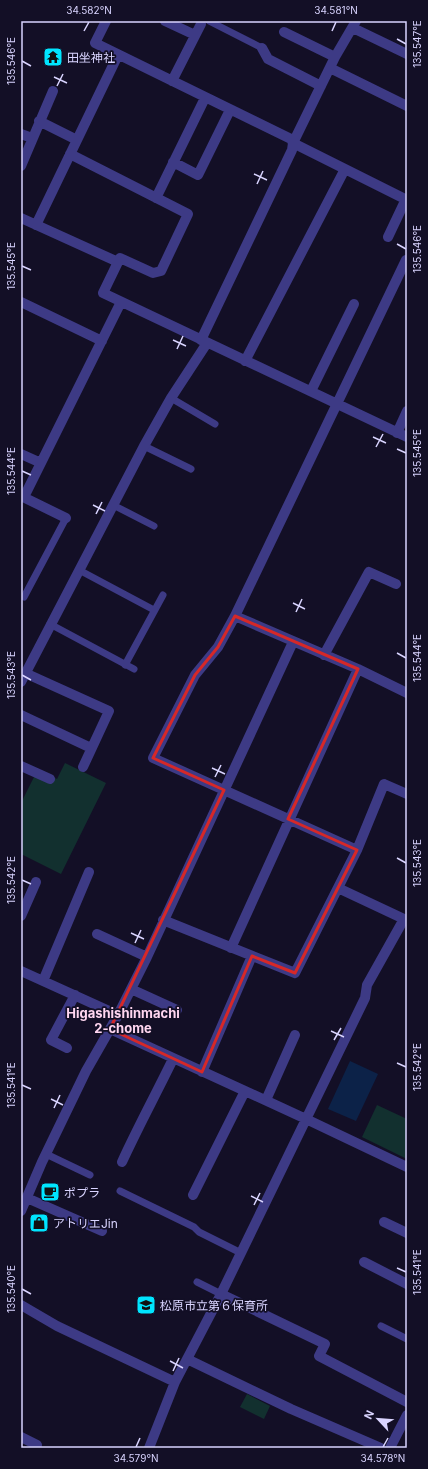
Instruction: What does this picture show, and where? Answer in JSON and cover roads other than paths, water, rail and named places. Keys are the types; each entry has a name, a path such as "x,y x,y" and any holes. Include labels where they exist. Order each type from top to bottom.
{"street":[{"path":"106,21 95,43 290,139 293,143 406,200 388,237"},
{"path":"165,21 195,35"},
{"path":"172,81 195,35 205,23"},
{"path":"82,767 109,711 23,677 144,446 204,342 289,158 293,143 335,57 354,25 407,54"},
{"path":"284,32 335,57"},
{"path":"262,48 268,59 321,86"},
{"path":"36,225 118,55"},
{"path":"330,68 407,106"},
{"path":"21,166 53,91"},
{"path":"156,198 205,98"},
{"path":"173,162 198,175 230,110"},
{"path":"39,121 77,140"},
{"path":"21,134 32,138"},
{"path":"70,154 188,214 160,271 153,273 120,258 103,293 407,438"},
{"path":"245,361 344,169"},
{"path":"21,218 118,262"},
{"path":"357,850 154,758 195,675 218,647 235,616 406,260"},
{"path":"21,302 102,341"},
{"path":"66,518 22,496 41,463 121,302"},
{"path":"311,391 354,304"},
{"path":"397,432 407,412"},
{"path":"21,454 41,463"},
{"path":"324,655 369,572 396,584"},
{"path":"235,616 358,669 407,693"},
{"path":"21,1212 46,1154 86,1071 118,1015 147,957 293,642"},
{"path":"231,948 288,819 358,669"},
{"path":"21,715 91,748"},
{"path":"21,766 50,779"},
{"path":"163,920 296,973 357,850 384,784 407,794"},
{"path":"43,981 89,872"},
{"path":"21,916 36,882"},
{"path":"149,1448 175,1382 221,1294 365,998 367,985 404,919 338,888"},
{"path":"97,934 147,957"},
{"path":"202,1072 252,956"},
{"path":"22,974 43,981 118,1015"},
{"path":"131,989 177,1010"},
{"path":"67,1048 51,1040 75,995"},
{"path":"110,1029 266,1100 407,1167"},
{"path":"266,1100 295,1035"},
{"path":"122,1162 140,1121 148,1112 172,1058"},
{"path":"193,1195 245,1091"},
{"path":"27,1198 102,1231"},
{"path":"384,1222 407,1233"},
{"path":"364,1262 407,1284"},
{"path":"221,1294 325,1344 319,1356 407,1402"},
{"path":"21,1305 58,1326 175,1382"},
{"path":"187,1359 291,1409 389,1448 407,1415"},
{"path":"21,1437 37,1445"}],"lane":[{"path":"205,23 262,48"},
{"path":"171,398 215,424"},
{"path":"144,446 191,469"},
{"path":"113,506 154,526"},
{"path":"24,597 66,518"},
{"path":"79,570 154,610"},
{"path":"125,665 163,595"},
{"path":"50,624 134,669"},
{"path":"46,1154 90,1175"},
{"path":"120,1191 194,1227 200,1232 241,1253"},
{"path":"197,1282 221,1294"},
{"path":"381,1326 407,1339"}],"water":[{"path":"350,1061 378,1074 356,1121 328,1109"}],"place":[{"name":"田坐神社","path":"53,57"},
{"name":"ポプラ","path":"50,1192"},
{"name":"アトリエJin","path":"39,1223"},
{"name":"松原市立第６保育所","path":"146,1305"}],"district":[{"name":"Higashishinmachi 2-chome","path":"123,1020"}]}
